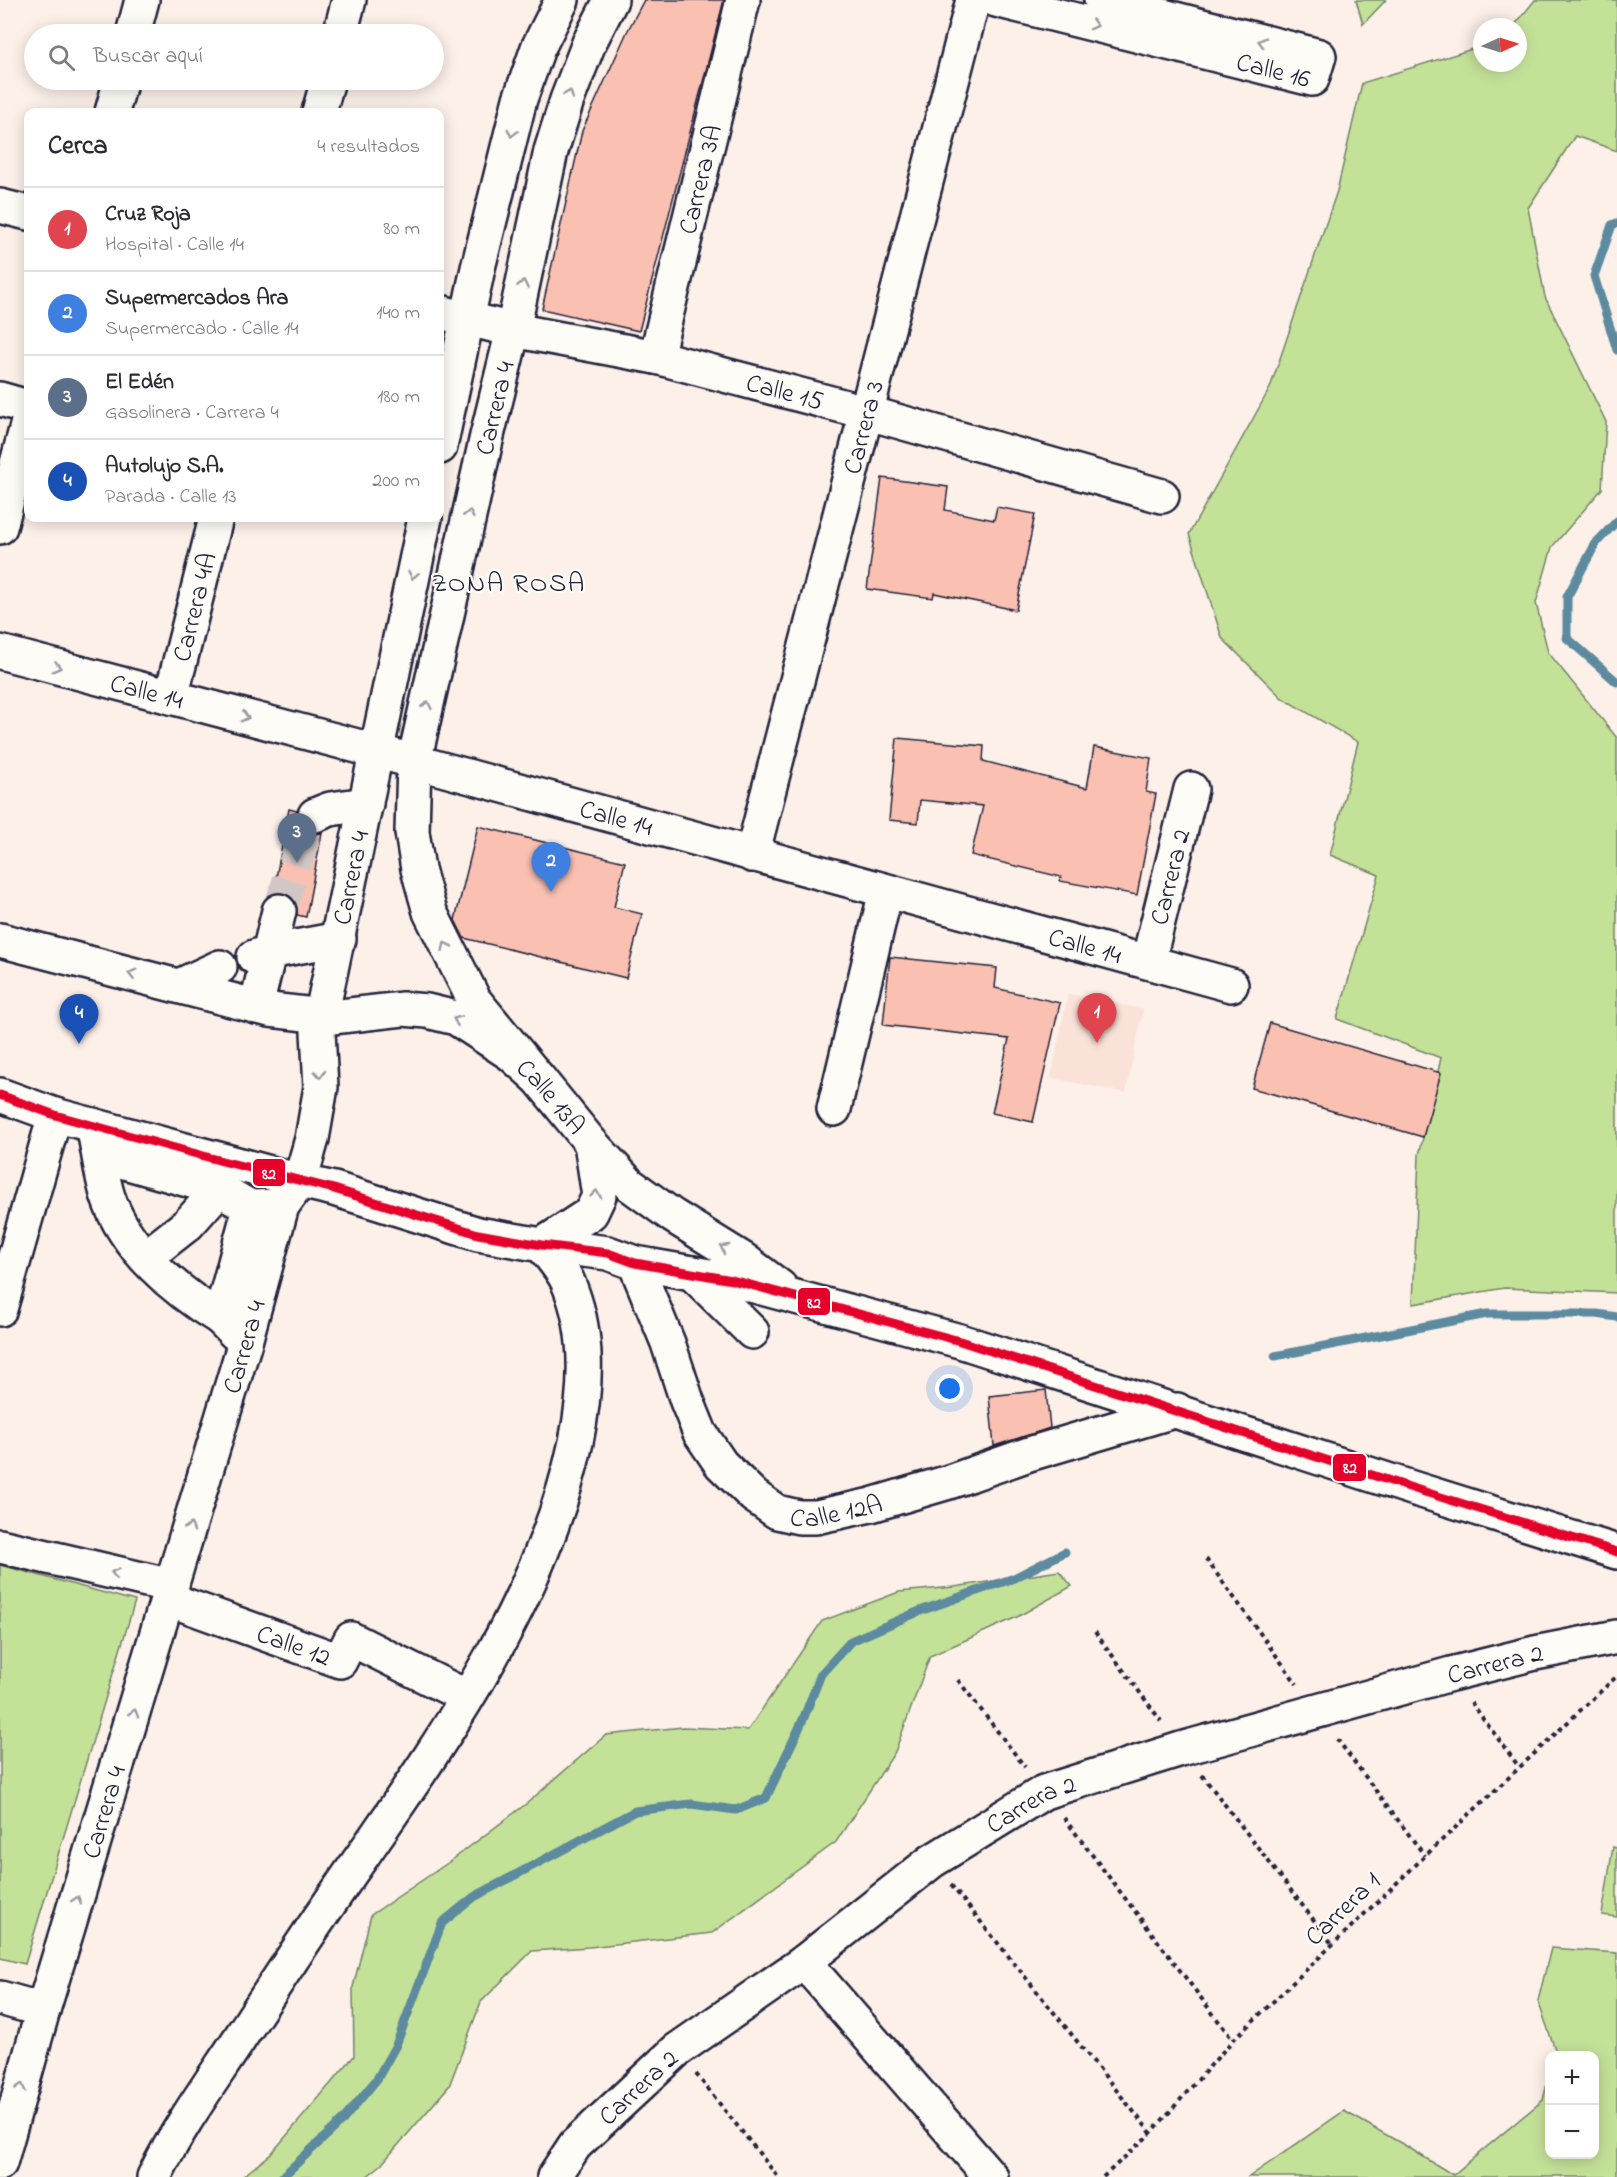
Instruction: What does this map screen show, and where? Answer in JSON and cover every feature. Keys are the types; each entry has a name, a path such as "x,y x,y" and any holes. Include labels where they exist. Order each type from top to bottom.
{"street":[{"path":"136,24 142,0"},
{"path":"343,24 349,0"},
{"name":"Carrera 4","path":"444,407 453,316 520,99 538,48 562,0"},
{"name":"Carrera 4","path":"539,1079 474,1000 430,912 418,869 412,832 414,762 513,330 551,151 567,100 589,43 611,0"},
{"name":"Carrera 3A","path":"656,357 743,0"},
{"name":"Carrera 3","path":"752,855 973,0"},
{"name":"Calle 16","path":"996,0 1311,79 1319,56 1101,0"},
{"path":"113,108 118,90"},
{"path":"320,108 325,90"},
{"path":"0,206 24,212"},
{"name":"Calle 15","path":"453,316 513,330 656,357 866,412 1162,496"},
{"path":"0,399 24,405"},
{"path":"0,527 24,437"},
{"name":"Carrera 4A","path":"171,697 215,522"},
{"name":"Carrera 4","path":"0,2163 43,2010 245,1342 277,1198 312,1139 321,1087 318,1032 424,522"},
{"name":"Calle 14","path":"0,652 376,751 1231,985"},
{"name":"Carrera 2","path":"1148,962 1191,789"},
{"path":"315,815 330,809 366,804"},
{"path":"834,1109 886,891"},
{"path":"263,1008 262,954 279,911"},
{"path":"262,954 339,939"},
{"name":"Calle 13A","path":"1,946 179,986 263,1008 321,1016 352,1016 403,1009 427,1011 456,1018 481,1032 511,1054 539,1079 591,1143 629,1184 681,1222 744,1260 788,1294"},
{"path":"179,986 220,967"},
{"path":"0,1095 55,1115 97,1140 221,1175 277,1198 334,1189 478,1234 608,1253 635,1263 732,1280 960,1341 1617,1552"},
{"path":"0,1309 55,1115"},
{"path":"97,1140 108,1197 120,1225 146,1257 183,1293 220,1318 245,1342"},
{"path":"542,1245 591,1213 599,1196 591,1143"},
{"path":"221,1175 277,1198"},
{"path":"146,1257 188,1224 221,1175"},
{"path":"220,1318 277,1198"},
{"path":"154,2177 182,2128 293,1956 440,1742 486,1668 527,1589 550,1531 571,1465 583,1408 586,1366 579,1318 566,1278 542,1245"},
{"name":"Calle 12A","path":"635,1263 668,1343 700,1433 721,1464 754,1496 777,1512 799,1517 816,1517 871,1505 949,1482 1029,1454 1177,1410"},
{"path":"692,1273 752,1332"},
{"name":"Calle 12","path":"0,1546 170,1593 340,1661 351,1639 467,1697"},
{"name":"Carrera 2","path":"554,2177 575,2145 677,2050 804,1962 932,1861 1044,1792 1181,1749 1451,1674 1535,1653 1617,1637"},
{"path":"804,1962 991,2177"},
{"path":"0,1998 43,2010"}],"path":[{"path":"1095,1632 1181,1749 1333,1945"},
{"path":"1451,1674 1519,1767"},
{"name":"Carrera 1","path":"1103,2177 1151,2133 1233,2040 1617,1676"},
{"path":"958,1680 1233,2040"},
{"path":"932,1861 1151,2133"},
{"path":"677,2050 778,2177"}],"shaded area":[{"path":"1068,994 1143,1009 1126,1093 1051,1078"}],"green space":[{"path":"1356,0 1386,0 1363,24"},
{"path":"1535,0 1617,0 1617,151 1575,136 1528,208 1545,297 1606,422 1602,489 1552,547 1536,603 1548,652 1617,738 1617,1293 1504,1288 1413,1304 1419,1155 1441,1058 1337,1019 1379,875 1330,855 1358,742 1282,698 1222,638 1189,534 1270,388 1337,191 1362,83 1473,49 1473,72 1527,72 1527,18 1520,18"},
{"path":"0,1565 135,1601 25,1964 0,1958"},
{"path":"1059,1571 1072,1586 1017,1617 930,1656 895,1752 836,1842 712,1933 532,1951 481,2002 449,2086 381,2165 366,2177 242,2177 271,2154 354,2056 353,1987 371,1915 452,1860 526,1804 606,1735 683,1727 748,1730 822,1621 899,1592 954,1587"},
{"path":"1613,1847 1617,1848 1617,1917 1602,1915"},
{"path":"1551,1948 1617,1953 1617,2177 1249,2177 1344,2111 1453,2175 1543,2100 1545,2092 1545,2159 1599,2159 1599,2051 1556,2051 1538,2001"}],"building":[{"path":"644,0 724,0 639,331 542,309 582,131"},
{"path":"882,478 948,487 945,510 994,520 997,507 1035,514 1016,610 934,593 933,598 867,589"},
{"path":"897,738 984,746 983,761 1087,788 1094,747 1151,758 1146,792 1156,794 1137,895 1060,881 1061,877 971,855 983,806 920,800 918,823 889,820"},
{"path":"289,809 297,811 297,821 304,830 313,834 322,833 306,917 297,915 297,905 291,897 283,893 273,893"},
{"path":"478,826 625,862 614,907 642,914 626,978 464,938 455,920"},
{"path":"890,957 997,968 995,988 1060,1003 1033,1122 992,1113 1009,1039 883,1025"},
{"path":"1270,1023 1441,1073 1423,1137 1252,1088"},
{"path":"1046,1390 1050,1428 994,1446 989,1396"}],"waterway":[{"path":"1617,223 1612,225 1594,276 1617,350"},
{"path":"1617,521 1596,543 1567,597 1567,638 1617,682"},
{"path":"1275,1356 1487,1314 1597,1314 1617,1317"},
{"path":"282,2177 343,2120 377,2079 396,2045 442,1923 474,1897 635,1811 691,1804 736,1810 766,1798 802,1722 821,1674 851,1641 920,1611 1014,1578 1065,1552"}],"tunnel":[{"path":"279,911 309,821 315,815"}],"transit line":[{"name":"82","path":"0,1095 55,1115 334,1189 478,1234 608,1253 635,1263 732,1280 960,1341 1617,1552"}],"place":[{"name":"El Edén","path":"297,863"},
{"name":"Supermercados Ara","path":"551,892"},
{"name":"Cruz Roja","path":"1097,1043"},
{"name":"Autolujo S.A.","path":"79,1044"}],"district":[{"name":"ZONA ROSA","path":"509,582"}]}
